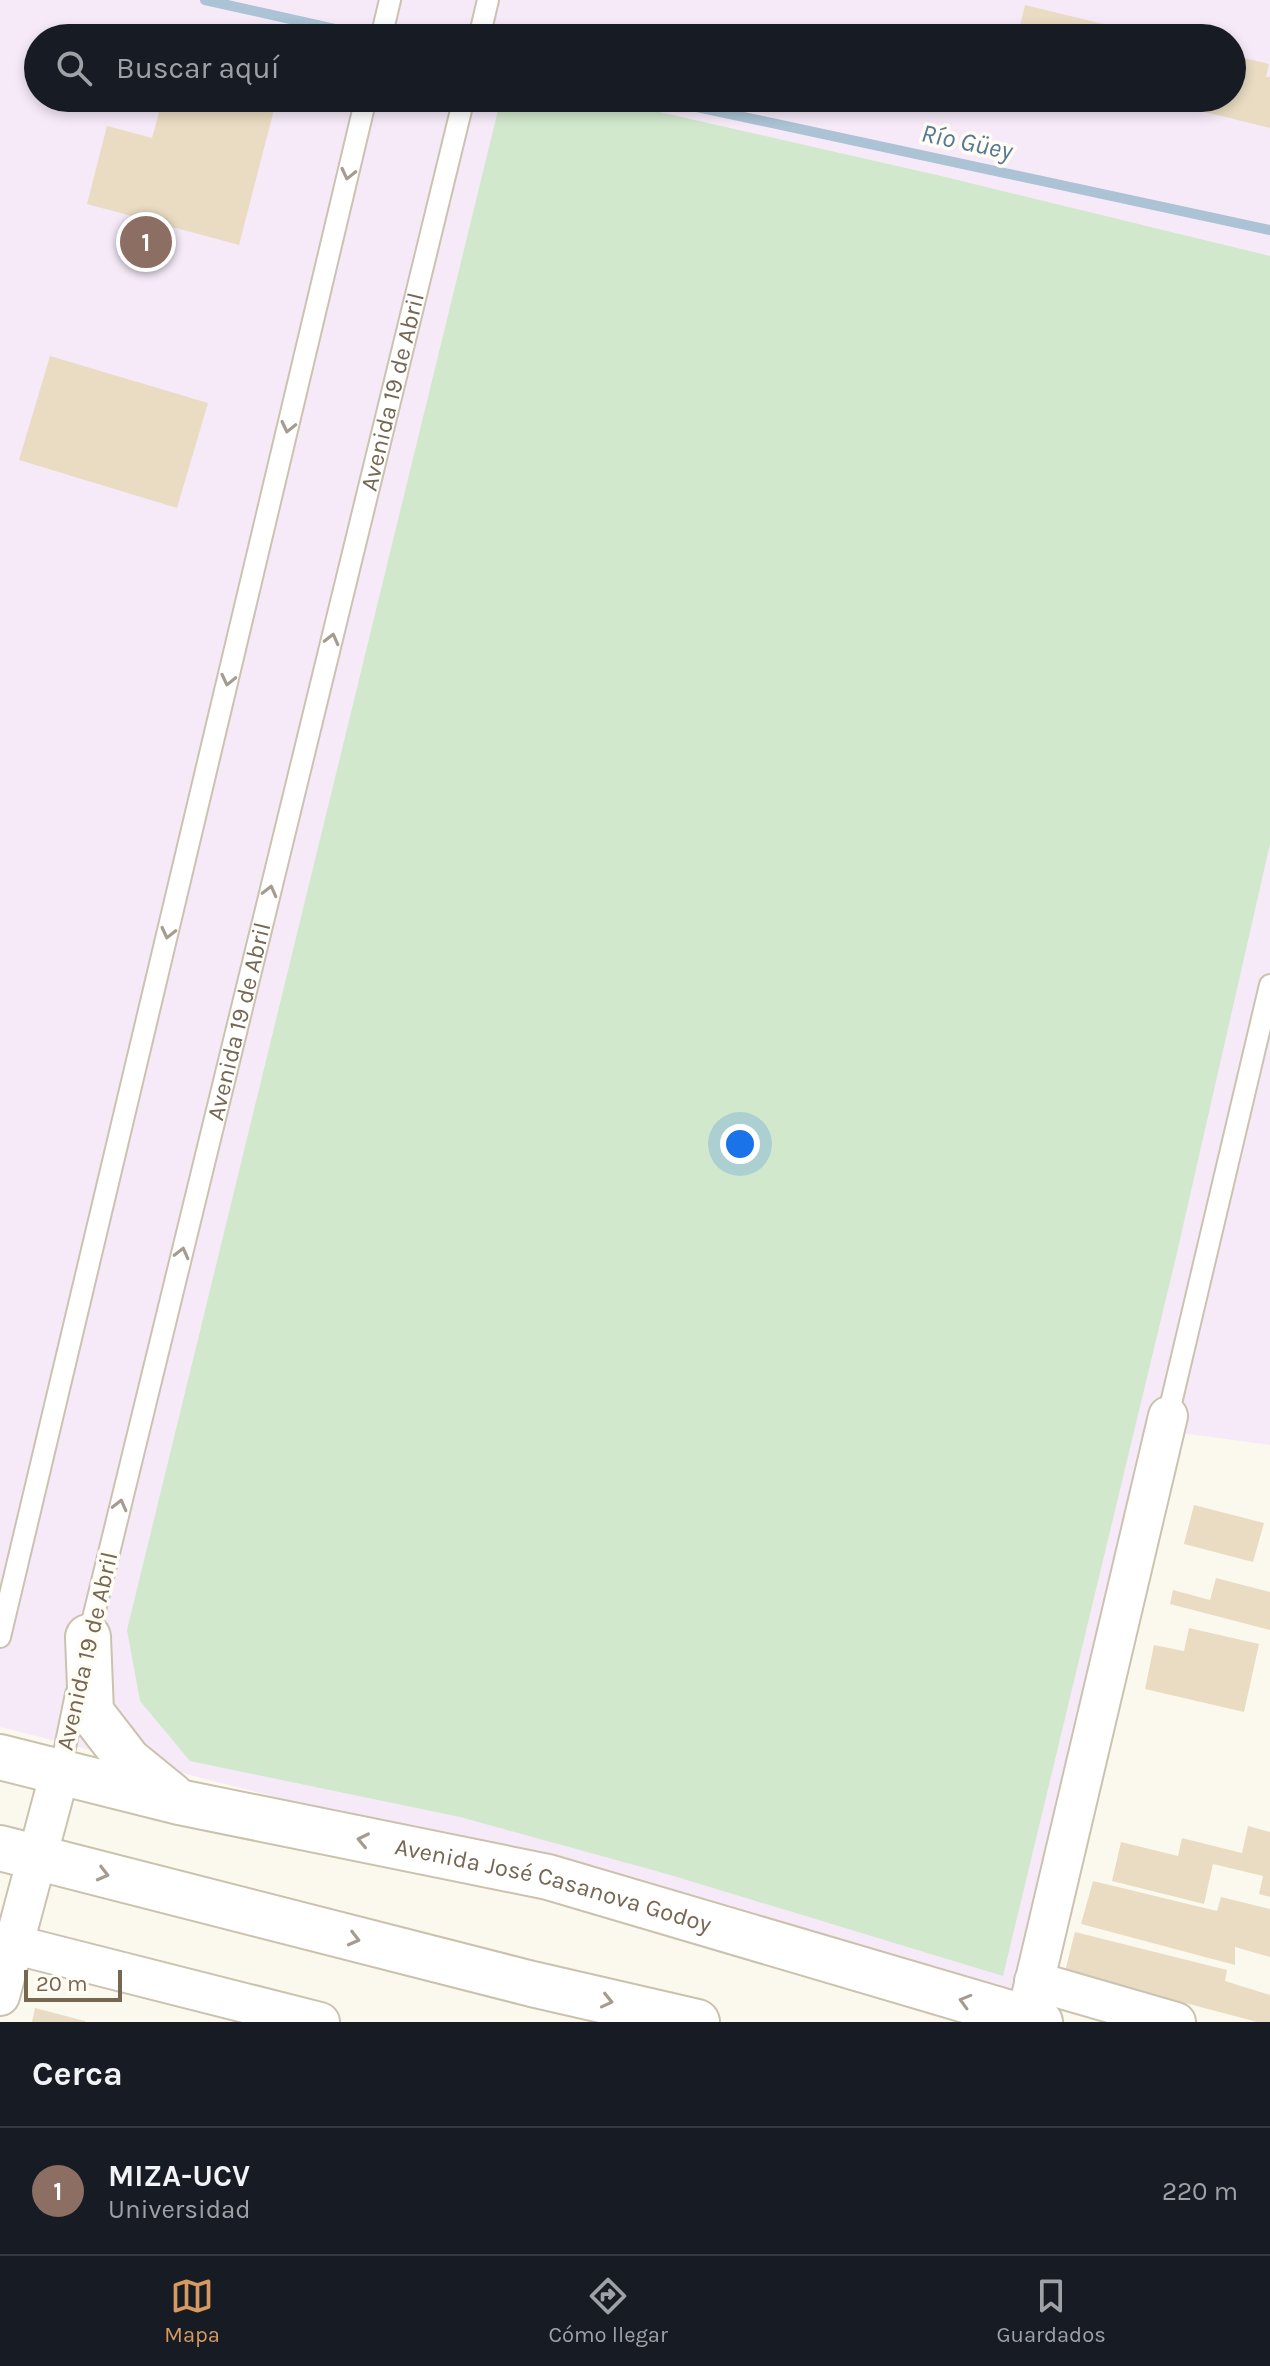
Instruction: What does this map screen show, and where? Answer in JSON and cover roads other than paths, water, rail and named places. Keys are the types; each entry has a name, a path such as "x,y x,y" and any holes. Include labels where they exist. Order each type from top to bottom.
{"street":[{"path":"1168,1416 1031,2011 1176,2022"},
{"path":"88,1637 91,1712 128,1760 179,1802"},
{"name":"Avenida José Casanova Godoy","path":"0,1757 179,1802 548,1877 1031,2011"},
{"name":"Avenida 19 de Abril","path":"0,1996 12,1944 18,1852 60,1772"},
{"path":"18,1852 532,1984 697,2022"},
{"path":"12,1944 320,2022"}],"lane":[{"path":"384,24 390,0"},
{"path":"482,24 488,1"},
{"path":"0,1637 363,112"},
{"name":"Avenida 19 de Abril","path":"60,1772 88,1637 461,112"},
{"path":"1168,1416 1266,1024 1270,985"}],"waterway":[{"name":"Río Güey","path":"205,0 312,24"},
{"name":"Río Güey","path":"720,112 1270,230"}],"place":[{"name":"MIZA-UCV","path":"146,242"}]}
